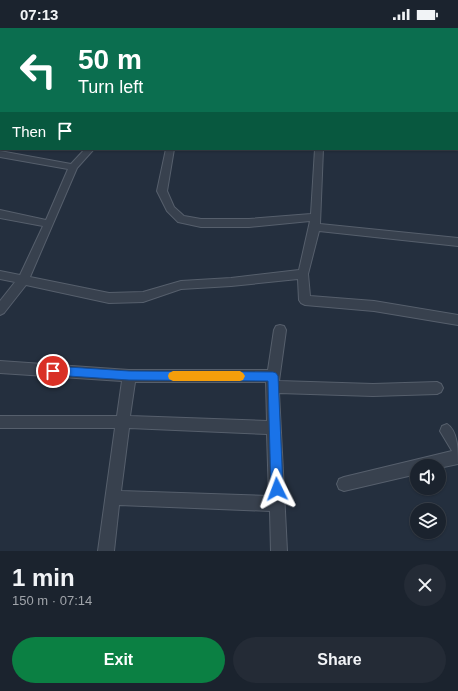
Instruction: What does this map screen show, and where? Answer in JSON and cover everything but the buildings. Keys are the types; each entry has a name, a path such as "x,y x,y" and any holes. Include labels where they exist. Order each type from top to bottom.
{"street":[{"path":"0,310 24,280 72,167 89,150"},
{"path":"170,150 162,191 170,210 181,219 201,223 316,222 458,242"},
{"path":"320,150 316,222 303,274 305,300 374,306 458,320"},
{"path":"0,154 72,167"},
{"path":"0,214 49,224"},
{"path":"0,275 109,298 143,297 181,285 231,282 303,274"},
{"path":"279,551 272,382 280,330"},
{"path":"2,370 272,382 373,390 437,388"},
{"path":"106,551 129,376"},
{"path":"0,422 123,422 274,428"},
{"path":"447,431 458,448"},
{"path":"446,460 458,457"},
{"path":"344,484 410,468"},
{"path":"113,498 278,504"}],"slow traffic":[{"path":"173,376 240,376"}],"route":[{"path":"53,371 129,376 273,376 272,388 277,489"}]}
